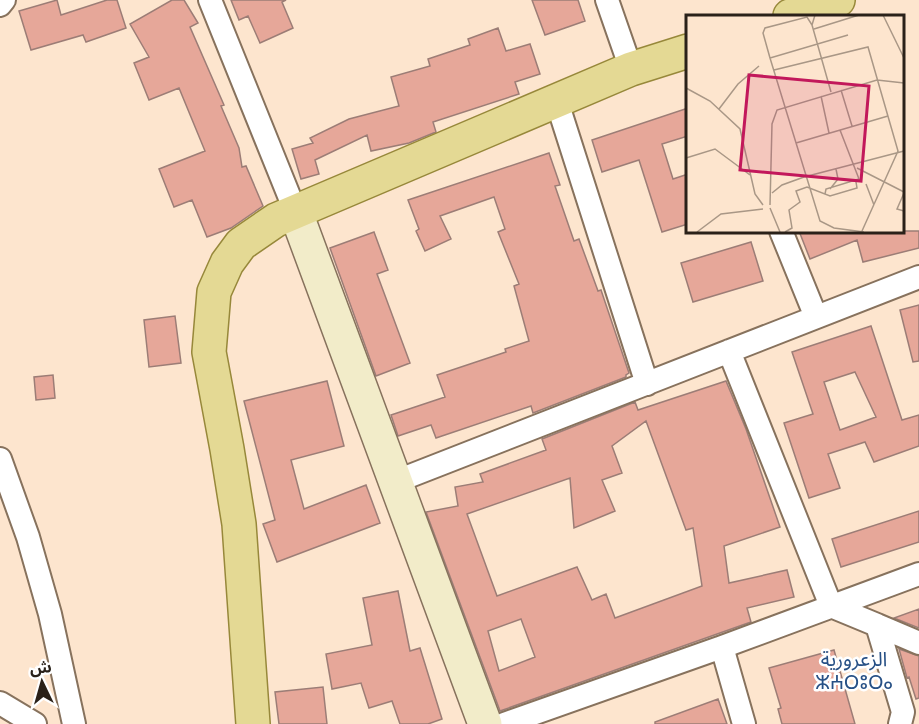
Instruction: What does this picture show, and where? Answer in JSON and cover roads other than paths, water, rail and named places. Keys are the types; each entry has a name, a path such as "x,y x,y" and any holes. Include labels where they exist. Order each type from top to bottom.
{"main road":[{"path":"793,15 838,0"},
{"path":"253,724 239,524 209,352 214,292 226,263 241,244 276,220 632,69 686,52"},
{"path":"296,213 485,724"}],"street":[{"path":"0,5 4,0"},
{"path":"210,0 296,213"},
{"path":"608,0 632,69"},
{"path":"557,102 646,384"},
{"path":"781,232 816,317"},
{"path":"397,481 919,277"},
{"path":"729,351 831,606 919,643"},
{"path":"0,459 28,537 50,614 74,724"},
{"path":"504,724 919,574"},
{"path":"877,625 903,712 900,724"},
{"path":"722,647 744,724"},
{"path":"0,703 35,724"}],"district":[{"name":"الزعرورية ⵣⵄⵔⵓⵔⴰ","path":"854,670"}]}
